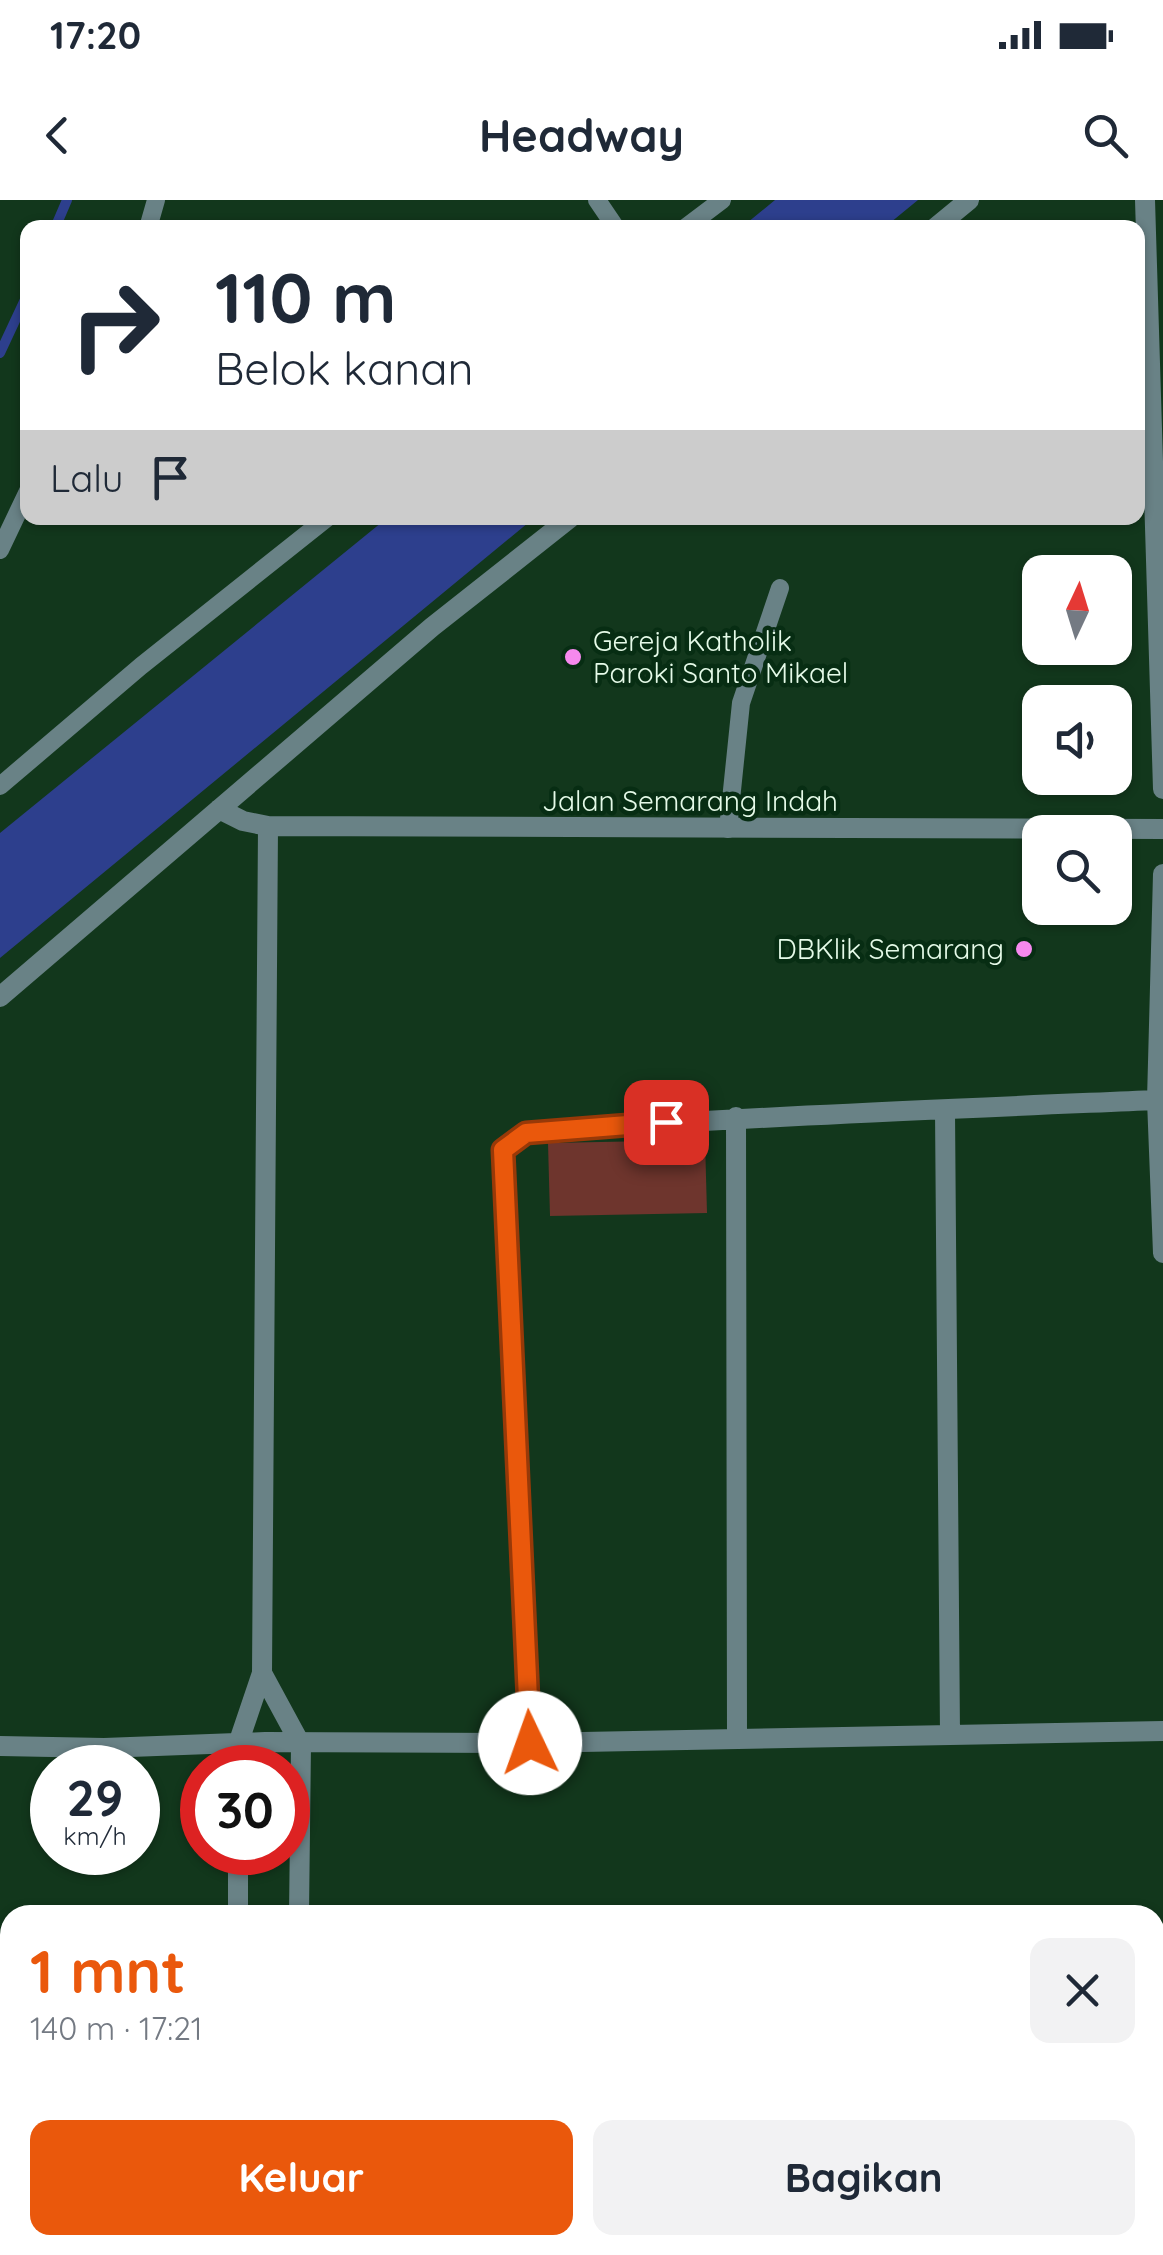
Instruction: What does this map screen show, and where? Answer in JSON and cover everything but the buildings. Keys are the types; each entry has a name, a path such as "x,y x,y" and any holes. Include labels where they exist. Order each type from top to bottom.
{"street":[{"path":"944,220 969,200"},
{"path":"1145,200 1163,789"},
{"path":"0,998 432,627 561,525"},
{"name":"Jalan Semarang Indah","path":"219,809 243,821 268,826 1163,829"},
{"path":"238,1744 262,1673 268,826"},
{"path":"1163,874 1157,1100 1163,1253"},
{"path":"530,1743 503,1150 526,1133 736,1117 1157,1100"},
{"path":"945,1111 950,1735"},
{"path":"736,1117 738,1738"},
{"path":"262,1673 301,1745"},
{"path":"0,1746 530,1743 1163,1730"},
{"path":"238,1875 238,1905"},
{"path":"299,1875 299,1905"}],"lane":[{"path":"696,220 722,200"},
{"path":"0,550 20,508"},
{"path":"0,786 141,666 318,525"},
{"path":"728,828 741,703 780,588"}],"shaded area":[{"path":"705,1140 707,1213 550,1216 548,1143"}],"water":[{"path":"775,200 918,200 894,220 751,220"},
{"path":"378,525 526,525 0,958 0,833"}],"waterway":[{"path":"58,220 67,200"},
{"path":"0,353 20,310"}],"place":[{"name":"Gereja Katholik Paroki Santo Mikael","path":"573,657"},
{"name":"DBKlik Semarang","path":"1024,949"}],"route":[{"path":"530,1743 503,1150 526,1133 666,1122"}]}
